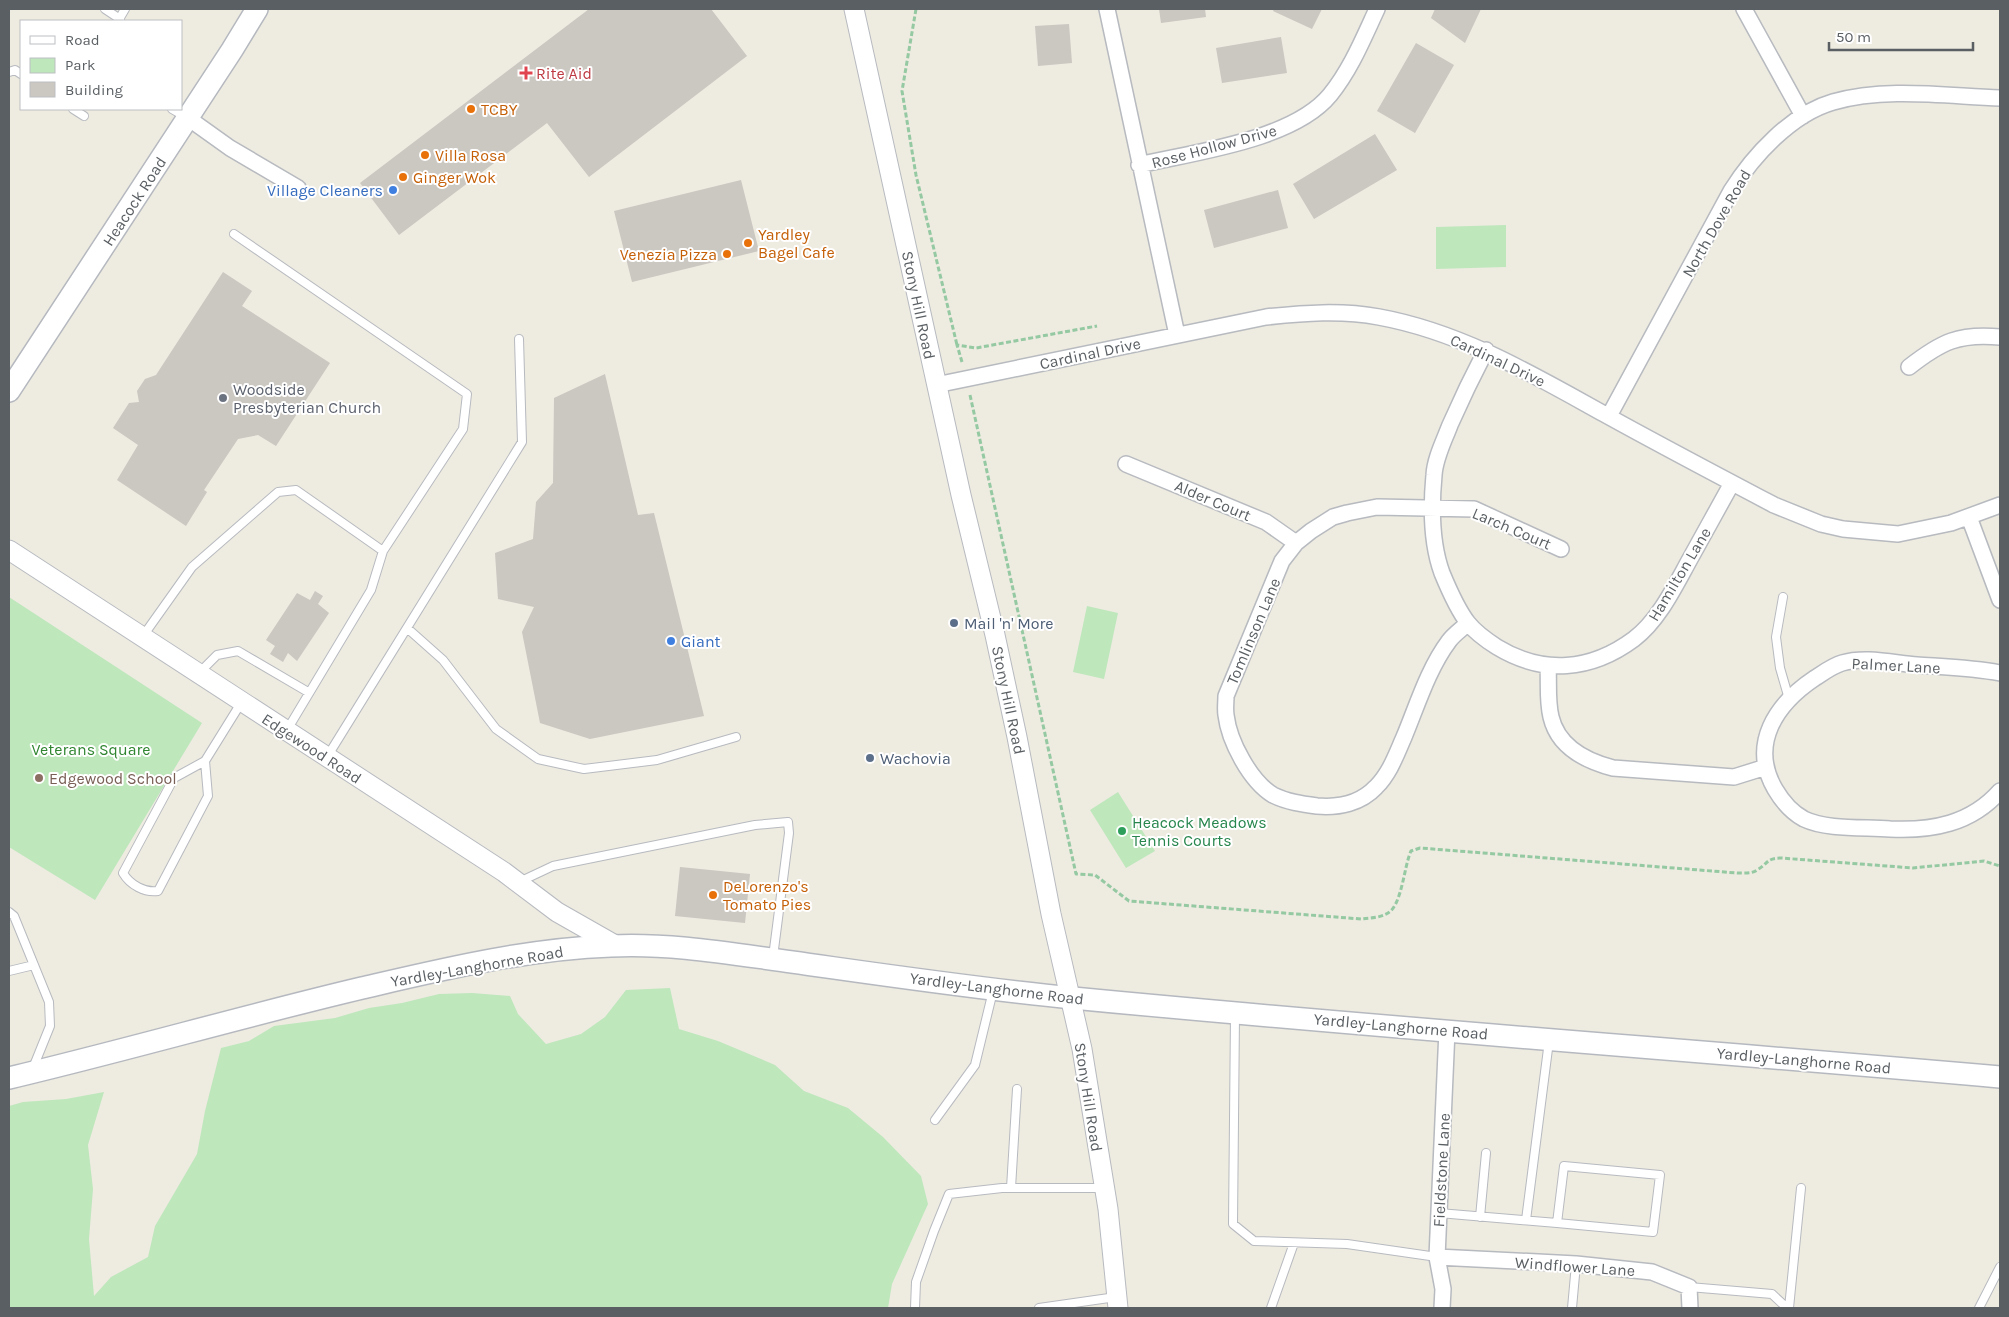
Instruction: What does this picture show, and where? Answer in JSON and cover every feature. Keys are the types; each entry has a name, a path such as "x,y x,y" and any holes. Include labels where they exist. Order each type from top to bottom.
{"main road":[{"name":"Heacock Road","path":"9,391 180,113 257,9"},
{"name":"Yardley-Langhorne Road","path":"9,1078 410,976 551,950 615,945 642,945 711,951 1070,998 2000,1077"}],"street":[{"name":"Stony Hill Road","path":"854,9 936,385 995,635 1051,914 1082,1049 1104,1188 1117,1303"},
{"name":"Rose Hollow Drive","path":"1107,9 1177,335"},
{"name":"Rose Hollow Drive","path":"1139,165 1256,138 1290,126 1312,112 1329,96 1350,68 1377,9"},
{"path":"1744,9 1751,25 1803,116"},
{"name":"North Dove Road","path":"1609,416 1740,176 1758,154 1775,138 1803,116 1830,103 1858,96 1890,94 2000,98"},
{"path":"180,113 230,148 298,188"},
{"name":"Cardinal Drive","path":"936,385 1266,317 1303,313 1348,313 1379,317 1426,328 1486,350 1797,516 1843,529 1898,534 1951,523 2000,505"},
{"path":"1909,367 1928,352 1948,340 1962,337 2000,337"},
{"name":"Hamilton Lane","path":"1486,350 1467,387 1441,447 1434,473 1432,507 1435,548 1442,571 1457,606 1468,623 1484,638 1508,654 1548,667 1566,667 1587,663 1612,653 1643,631 1657,614 1678,581 1732,483"},
{"name":"Alder Court","path":"1126,464 1266,522 1296,543"},
{"name":"Tomlinson Lane","path":"1432,507 1377,507 1346,513 1311,531 1296,543 1282,562 1226,696 1226,714 1236,748 1247,768 1260,785 1273,795 1290,802 1327,806 1347,804 1361,799 1375,788 1392,766 1439,656 1450,639 1468,623"},
{"name":"Larch Court","path":"1432,507 1474,509 1561,549"},
{"path":"1969,517 2000,600"},
{"name":"Edgewood Road","path":"9,550 241,703 519,882 557,912 615,945"},
{"name":"Palmer Lane","path":"2000,673 1868,660 1842,663 1809,682 1789,698 1776,715 1768,735 1764,753 1766,768 1772,784 1785,804 1804,819 1827,825 1902,830 1933,829 1953,823 1974,813 2000,791"},
{"path":"1548,667 1551,718 1564,742 1578,755 1595,764 1613,768 1734,777 1766,768"},
{"name":"Fieldstone Lane","path":"1442,1308 1443,1289 1437,1257 1447,1030"},
{"name":"Windflower Lane","path":"1437,1257 1576,1264 1652,1272 1689,1287"},
{"path":"1689,1287 1690,1308"}],"lane":[{"path":"105,9 119,20 125,9"},
{"path":"75,110 84,116"},
{"path":"234,234 467,394 463,429 384,551 371,590 286,731"},
{"path":"327,757 522,442 519,339"},
{"path":"142,637 192,566 278,492 296,490 384,551"},
{"path":"1783,597 1776,637 1780,668 1789,698"},
{"path":"407,628 443,660 496,729 538,759 584,769 657,760 736,737"},
{"path":"198,674 217,655 238,651 308,692"},
{"path":"206,761 208,796 158,891 150,892 128,881 123,873 174,778 206,761 241,703"},
{"path":"519,882 553,866 755,825 788,822 789,833 772,960"},
{"path":"9,912 14,916 49,1002 50,1026 32,1072"},
{"path":"9,971 34,965"},
{"path":"935,1120 975,1065 994,989"},
{"path":"1235,1012 1233,1224 1254,1241 1347,1244 1437,1257"},
{"path":"1526,1220 1549,1039"},
{"path":"1011,1188 1017,1089"},
{"path":"1480,1217 1486,1153"},
{"path":"1439,1213 1653,1232 1660,1175 1564,1166 1557,1223"},
{"path":"915,1308 916,1282 949,1194 1011,1188 1104,1188"},
{"path":"1788,1308 1800,1188"},
{"path":"1271,1308 1294,1243"},
{"path":"1572,1308 1576,1264"},
{"path":"1979,1308 2000,1267"},
{"path":"1689,1287 1772,1294 1788,1308"},
{"path":"1039,1308 1117,1303"}],"path":[{"path":"916,9 902,91 916,175 977,420 1076,874 1096,875 1129,901 1361,919 1380,917 1390,913 1398,901 1411,851 1420,848 1737,873 1757,871 1768,860 1781,858 1914,868 1984,861 2000,866"},
{"path":"957,345 976,348 1097,326"}],"green space":[{"path":"1506,225 1506,267 1436,269 1436,227"},
{"name":"Veterans Square","path":"9,597 202,723 95,900 9,847"},
{"path":"1087,606 1118,613 1104,679 1073,672"},
{"name":"Heacock Meadows Tennis Courts","path":"1118,792 1155,851 1126,868 1090,810"},
{"path":"670,988 679,1029 718,1041 775,1065 804,1091 848,1108 883,1137 921,1176 928,1204 892,1284 888,1308 9,1308 9,1106 23,1102 66,1099 104,1092 88,1145 93,1189 89,1239 94,1296 111,1277 148,1257 155,1226 197,1154 205,1111 221,1048 249,1041 274,1026 335,1018 369,1008 402,1003 439,994 472,993 510,996 518,1014 546,1044 581,1034 605,1017 626,990"}],"building":[{"path":"589,9 711,9 747,56 589,177 547,123 399,235 360,183"},
{"path":"1159,9 1205,9 1206,17 1161,23"},
{"path":"1274,9 1322,9 1312,29 1273,11"},
{"path":"1435,9 1481,9 1465,43 1431,18"},
{"path":"1069,24 1072,63 1038,66 1035,26"},
{"path":"1281,37 1287,73 1222,83 1216,48"},
{"path":"1416,43 1454,65 1415,133 1377,111"},
{"path":"1375,134 1397,170 1314,219 1293,184"},
{"path":"741,180 759,251 632,282 614,211"},
{"path":"1278,190 1288,228 1214,248 1204,210"},
{"name":"Woodside Presbyterian Church","path":"223,272 252,291 242,306 330,363 276,446 258,435 238,439 204,490 207,492 186,526 117,480 138,445 113,428 129,403 139,402 137,391 145,379 156,375"},
{"path":"605,374 638,515 654,513 704,716 590,739 540,723 522,632 534,607 498,599 495,553 533,539 536,502 553,483 554,398"},
{"path":"315,591 323,596 318,604 329,613 297,661 288,653 283,662 270,654 275,646 266,640 297,593 310,600"},
{"name":"DeLorenzo's Tomato Pies","path":"680,867 750,874 745,923 675,916"}],"place":[{"name":"Rite Aid","path":"526,73"},
{"name":"TCBY","path":"471,109"},
{"name":"Villa Rosa","path":"425,155"},
{"name":"Ginger Wok","path":"403,177"},
{"name":"Village Cleaners","path":"393,190"},
{"name":"Yardley Bagel Cafe","path":"748,243"},
{"name":"Venezia Pizza","path":"727,254"},
{"name":"Woodside Presbyterian Church","path":"223,398"},
{"name":"Mail 'n' More","path":"954,623"},
{"name":"Giant","path":"671,641"},
{"name":"Wachovia","path":"870,758"},
{"name":"Edgewood School","path":"39,778"},
{"name":"Heacock Meadows Tennis Courts","path":"1122,831"},
{"name":"DeLorenzo's Tomato Pies","path":"713,895"}]}
